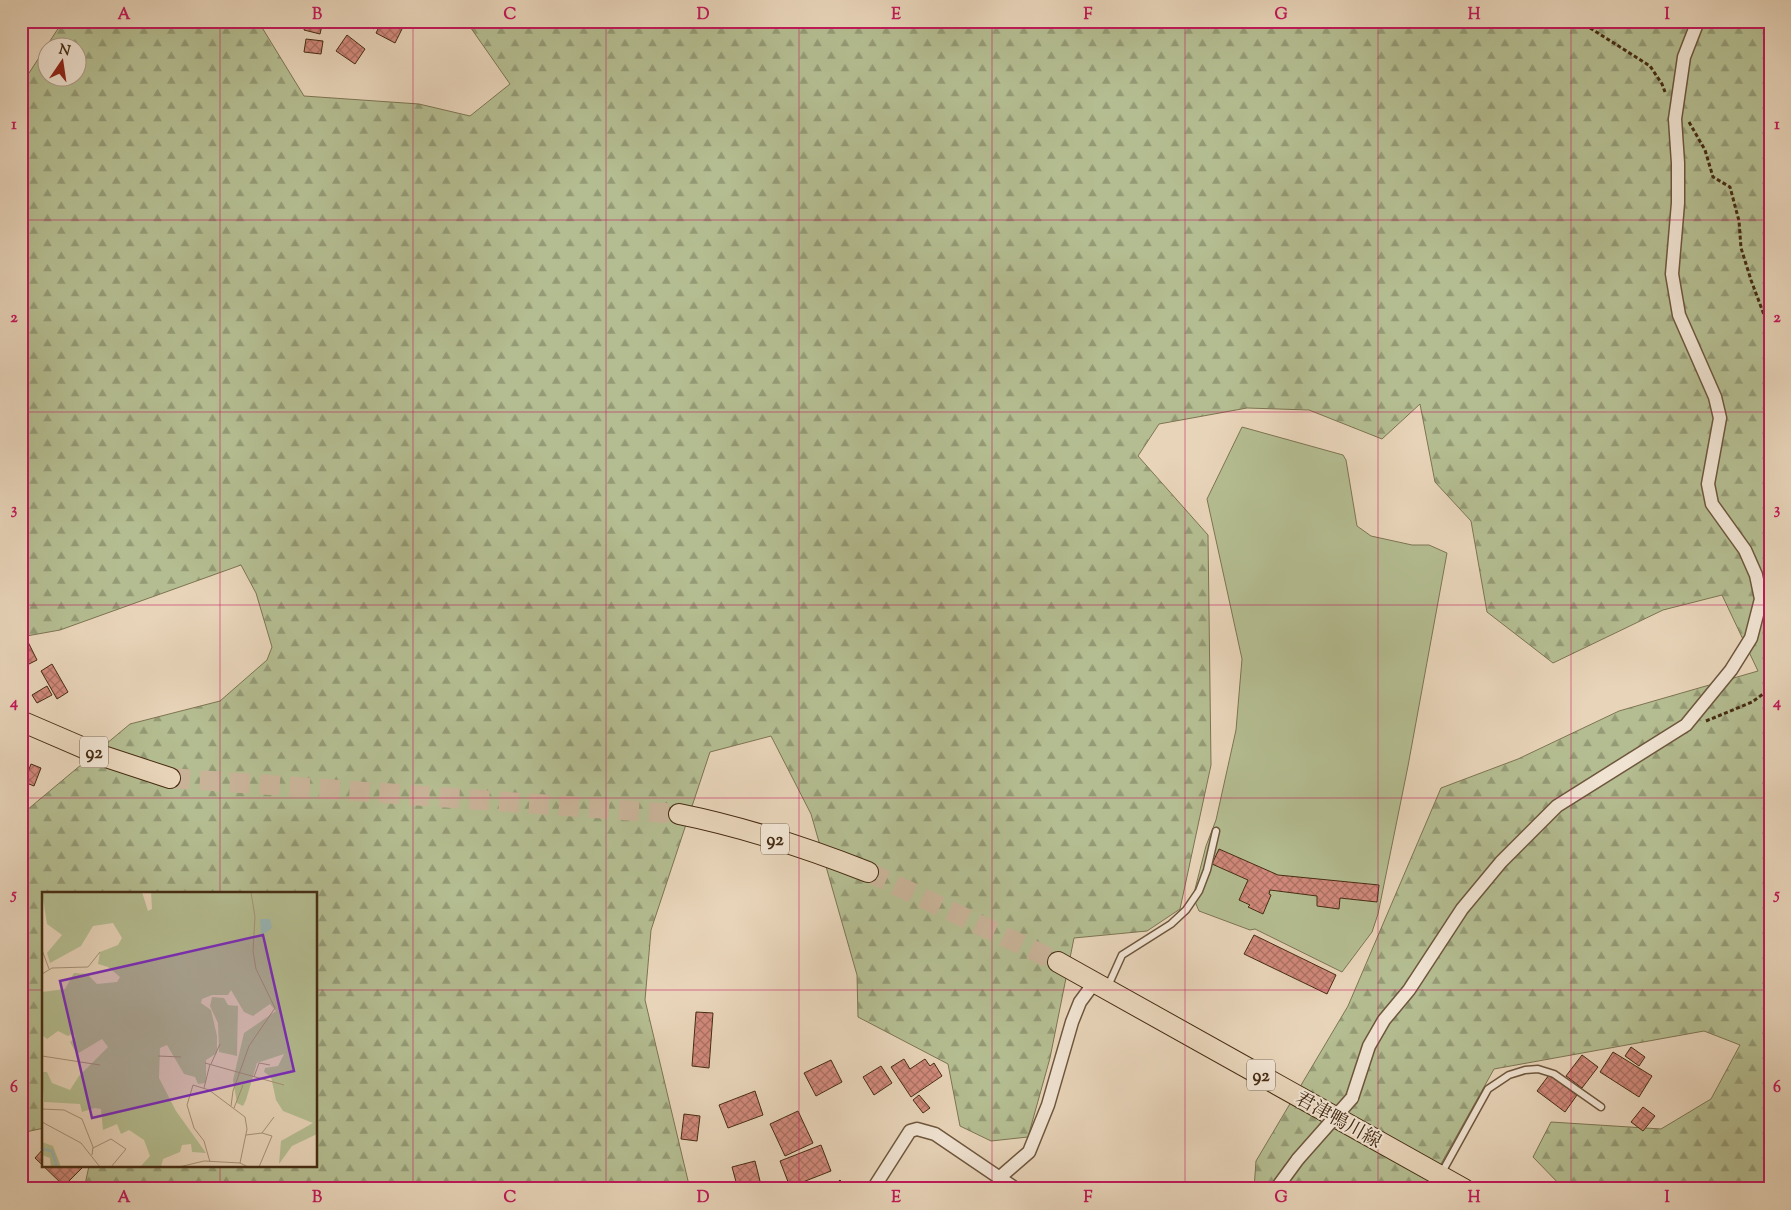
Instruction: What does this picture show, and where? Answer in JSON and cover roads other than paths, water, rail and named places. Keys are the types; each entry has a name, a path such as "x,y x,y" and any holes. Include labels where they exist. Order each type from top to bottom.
{"main road":[{"name":"92","path":"21,721 100,755 170,778"},
{"name":"92","path":"679,814 750,831 818,852 868,872"},
{"name":"君津鴨川線","path":"1058,962 1464,1189"}],"street":[{"path":"1276,1189 1298,1159 1352,1098 1369,1046 1384,1020 1409,990 1462,909 1501,862 1557,806 1686,725 1731,670 1750,638 1761,599 1756,575 1745,550 1712,504 1708,484 1720,418 1715,397 1679,316 1672,274 1678,203 1675,119 1684,57 1698,21"},
{"path":"999,1178 1029,1152 1048,1105 1072,1022 1080,1002 1101,986"},
{"path":"873,1189 910,1131 916,1129 935,1134 1016,1189"}],"lane":[{"path":"1101,986 1122,955 1170,924 1186,910 1199,891 1207,870 1216,831"},
{"path":"1440,1175 1488,1089 1508,1075 1525,1070 1538,1069 1554,1074 1601,1107"}],"tunnel":[{"path":"170,778 679,814"},
{"path":"868,872 1058,962"}]}
